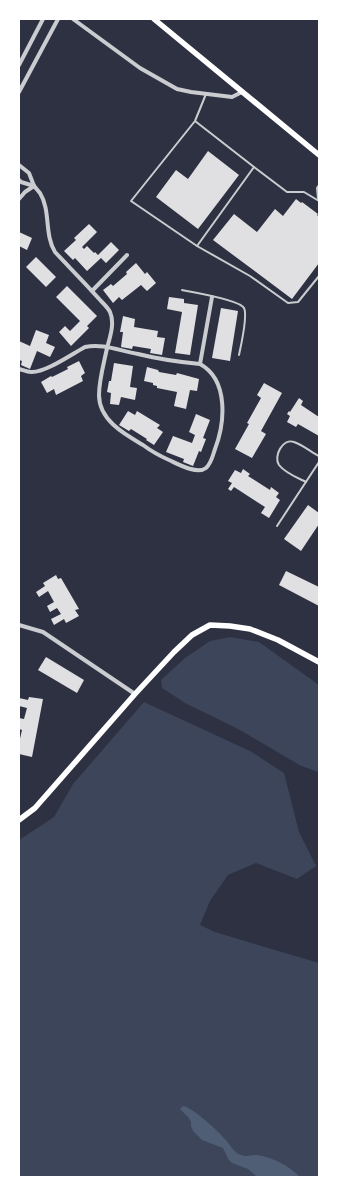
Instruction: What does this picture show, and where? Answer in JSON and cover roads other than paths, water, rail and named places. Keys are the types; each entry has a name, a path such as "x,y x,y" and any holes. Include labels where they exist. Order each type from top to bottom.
{"main road":[{"path":"154,19 319,155"},
{"path":"19,820 35,808 174,652 192,635 210,625 250,629 278,640 319,662"}],"street":[{"path":"19,65 43,19"},
{"path":"19,92 58,19"},
{"path":"73,19 140,68 177,89 232,97 242,92"},
{"path":"19,164 29,173 45,206 51,245 55,252 110,312 112,321 111,336 108,347 99,396 101,407 105,415 119,430 154,452 191,470 199,471 206,468 211,460 216,446 223,414 217,383 205,367 200,364 160,359 108,347 92,346 85,347 38,372 19,369"},
{"path":"19,180 34,186"},
{"path":"19,199 25,192 34,186"},
{"path":"92,291 127,255"},
{"path":"200,364 212,297"},
{"path":"19,625 43,632 135,694"}],"lane":[{"path":"206,94 195,121 131,202 197,246 250,276 288,303 298,302 319,276"},
{"path":"195,121 287,192 304,192 319,200"},
{"path":"197,246 254,167"},
{"path":"319,186 317,188 319,200"},
{"path":"182,290 230,300 244,307 246,313 239,355"},
{"path":"306,482 282,468 278,464 277,457 280,450 284,444 289,441 294,442 319,456"},
{"path":"277,526 319,462"}]}
